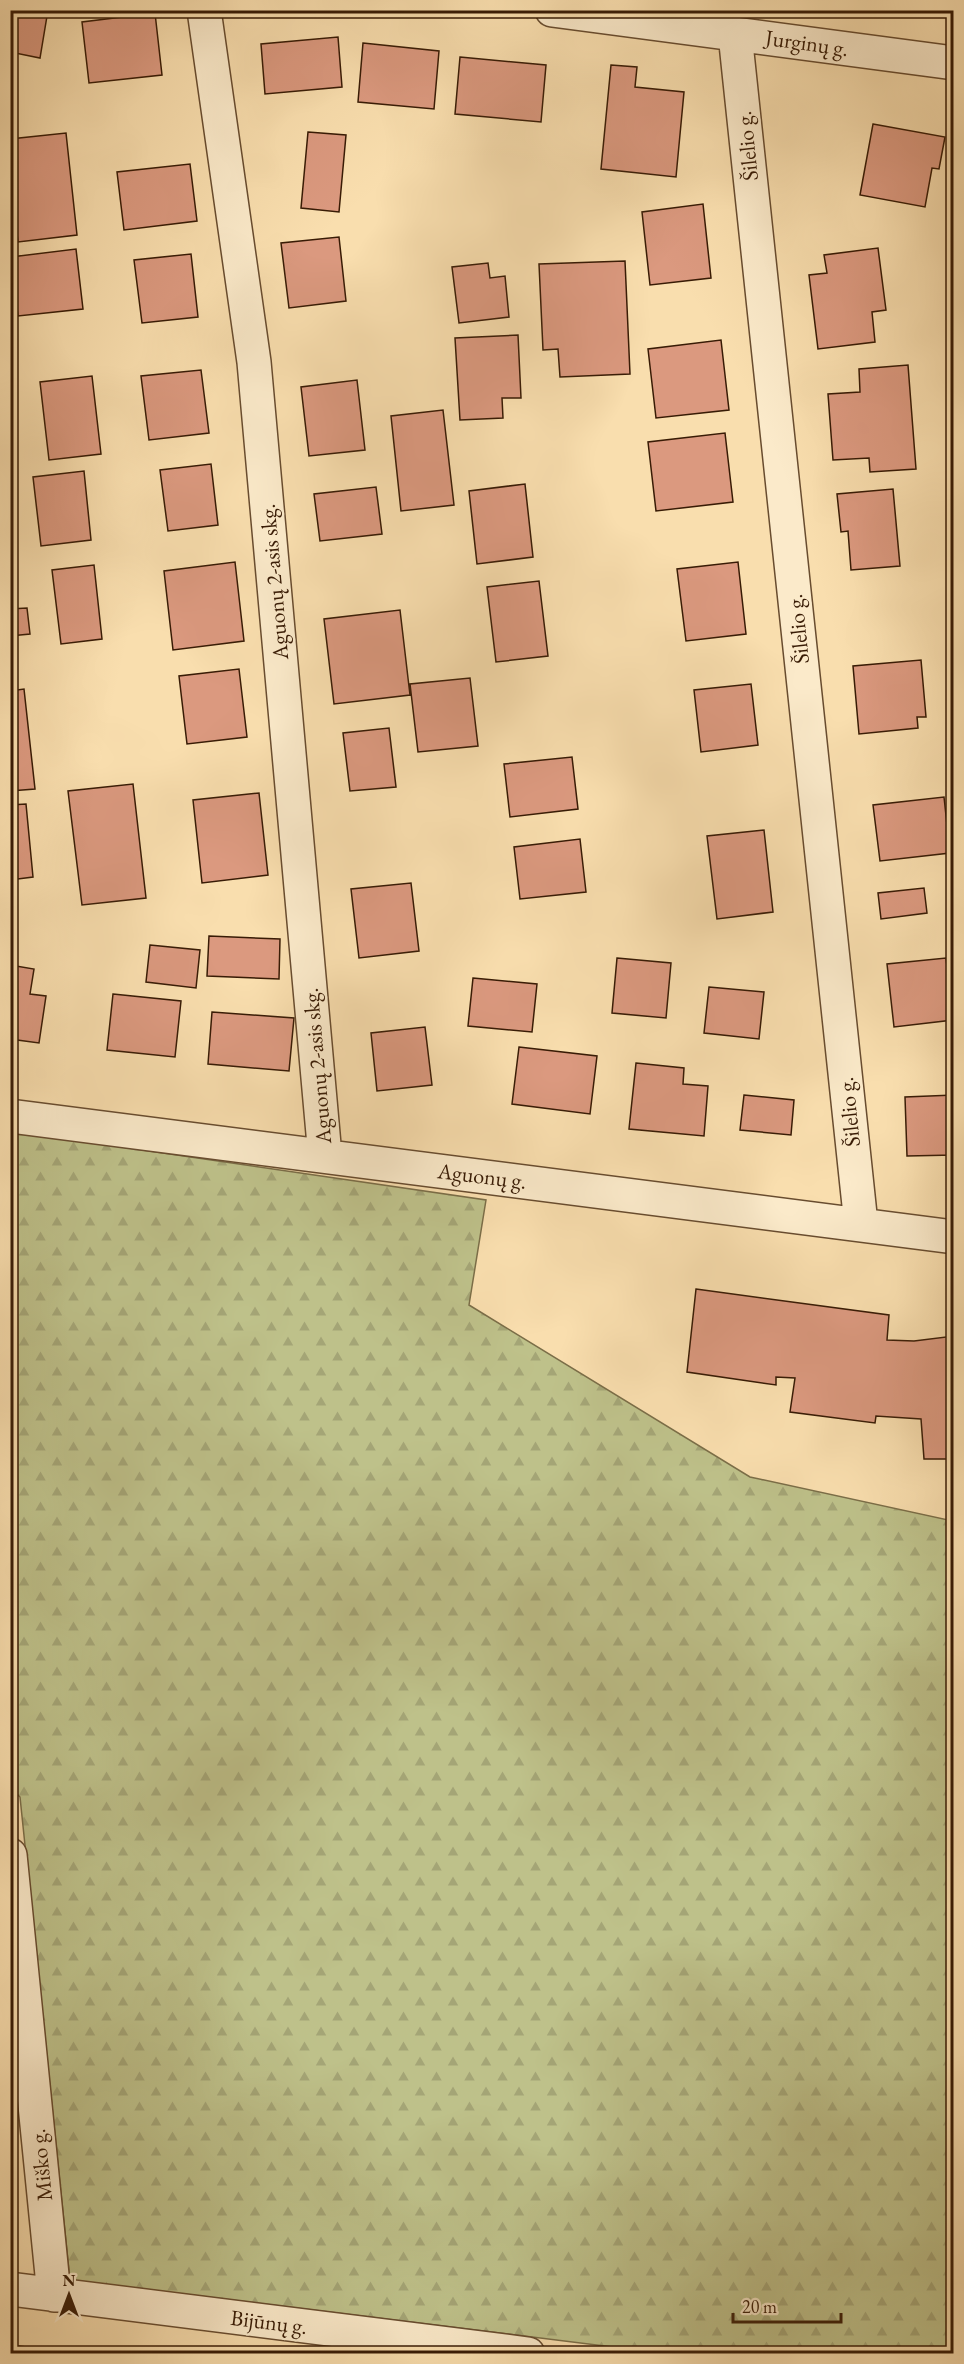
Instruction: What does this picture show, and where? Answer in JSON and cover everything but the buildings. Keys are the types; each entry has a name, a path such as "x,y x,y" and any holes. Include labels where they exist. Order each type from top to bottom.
{"street":[{"name":"Aguonų 2-asis skg.","path":"204,10 254,362 326,1156"},
{"name":"Jurginų g.","path":"552,10 954,63"},
{"name":"Šilelio g.","path":"735,34 861,1224"},
{"name":"Aguonų g.","path":"10,1116 954,1237"},
{"name":"Miško g.","path":"10,1855 54,2295"},
{"name":"Bijūnų g.","path":"10,2289 528,2354"}],"green space":[{"path":"11,1131 486,1200 469,1305 750,1477 953,1521 953,2353 661,2353 70,2280 20,1797 11,1788"}]}
